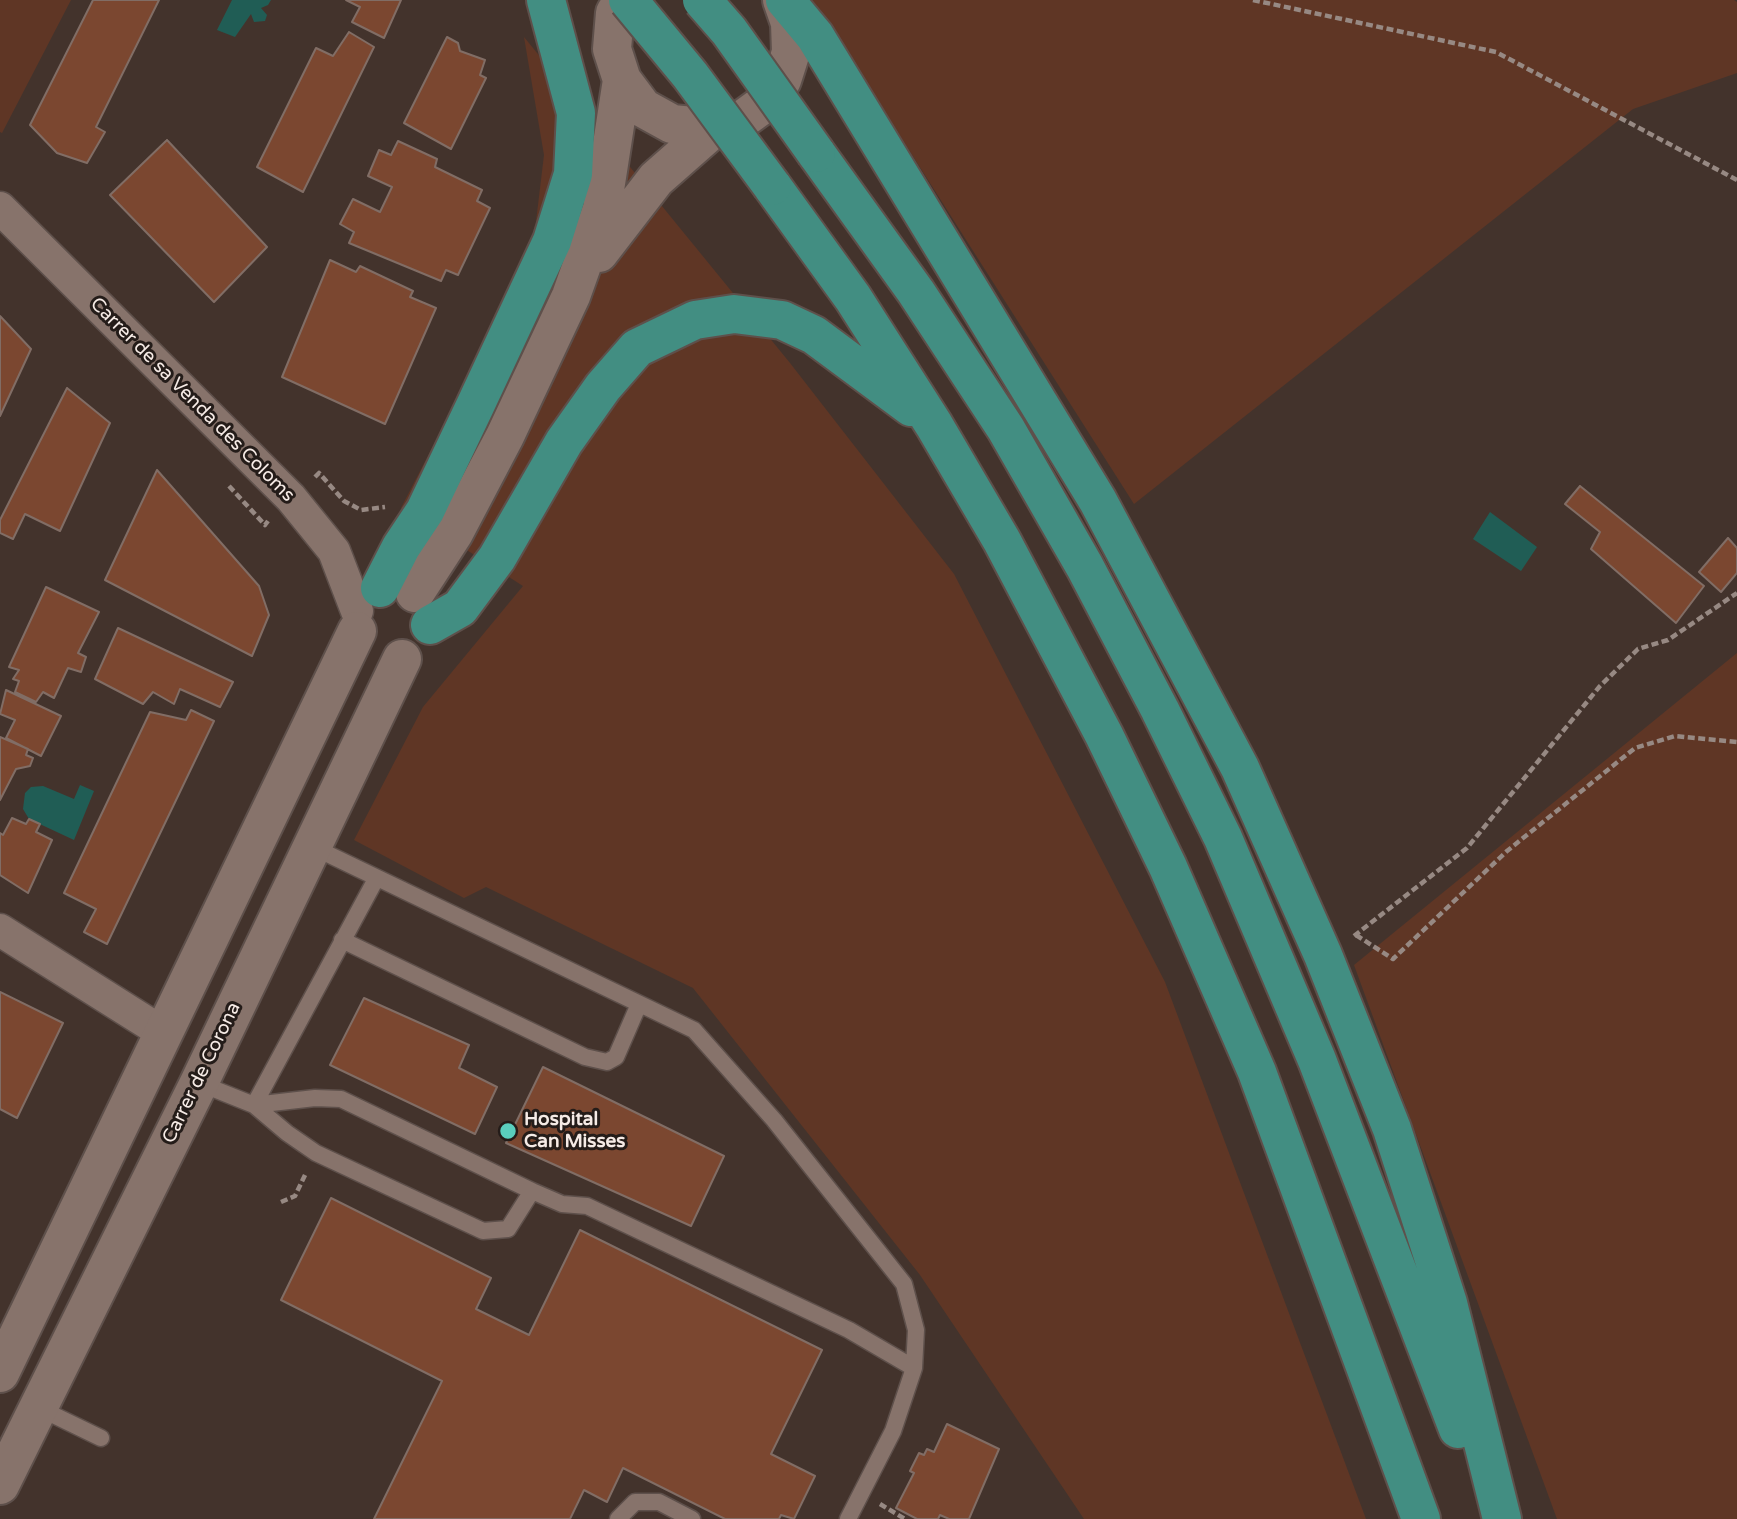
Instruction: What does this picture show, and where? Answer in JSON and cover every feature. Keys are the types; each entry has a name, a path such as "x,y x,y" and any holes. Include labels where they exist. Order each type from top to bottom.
{"highway":[{"path":"546,0 576,113 573,174 552,241 425,511 401,547 388,610 460,608 497,558 564,442 611,377 637,348 695,320 734,314 782,320 814,335 934,425"},
{"path":"626,0 690,75 853,298 934,425 1053,636 1168,867 1257,1072 1421,1519"},
{"path":"702,0 729,30 916,292 1006,429 1085,567 1166,722 1223,838 1317,1060 1492,1519"},
{"path":"783,0 815,36 1091,490 1173,637 1240,768 1323,955 1392,1129 1448,1303 1502,1519"}],"street":[{"path":"626,0 615,13 612,49 621,80 643,108 672,124 714,128 743,119 765,103 782,80 791,52 790,23 783,0"},
{"path":"388,610 422,647 401,659 379,658 361,643 388,610 454,533 505,436 571,296 602,209 621,80"},
{"path":"571,296 621,221 656,179 714,128"},
{"name":"Carrer de sa Venda des Coloms","path":"0,208 291,498 334,551 388,610"},
{"path":"0,1373 165,1034 388,610"},
{"name":"Carrer de Corona","path":"0,1485 199,1083 401,659"},
{"path":"0,930 165,1034"}],"lane":[{"path":"310,846 694,1030 774,1120 904,1284 916,1331 914,1368 893,1431 848,1519"},
{"path":"254,1104 376,879"},
{"path":"342,940 585,1057 607,1062 616,1057 639,1004"},
{"path":"199,1083 254,1104 287,1133 316,1153 483,1231 508,1229 532,1191"},
{"path":"254,1104 315,1098 341,1099 532,1191 562,1204 587,1206 849,1330 914,1368"},
{"path":"39,1408 101,1438"},
{"path":"618,1519 635,1502 659,1502 692,1519"}],"path":[{"path":"1254,0 1496,52 1737,180"},
{"path":"220,477 265,525 319,473 344,501 361,510 393,504"},
{"path":"1737,593 1668,640 1638,649 1600,686 1466,848 1356,935 1394,959 1507,851 1635,748 1675,736 1725,738 1737,742"}],"shaded area":[{"path":"0,0 71,0 2,133 0,132"},
{"path":"810,0 1734,0 1737,2 1737,73 1633,109 1134,504 825,18"},
{"path":"524,37 790,363 954,574 1165,982 1366,1519 1084,1519 920,1275 693,988 486,887 464,898 354,840 423,707 523,586 401,508 496,324 535,230 544,155"},
{"path":"1737,653 1737,1519 1557,1519 1354,965"}],"water":[{"path":"232,0 271,0 261,8 267,15 265,21 254,22 251,14 235,37 217,30"},
{"path":"1490,512 1537,547 1521,571 1473,539"},
{"path":"80,785 94,791 74,840 29,819 23,809 25,793 31,787 43,786 74,799"}],"building":[{"path":"93,0 159,0 96,127 105,132 87,163 57,153 30,125"},
{"path":"346,0 401,0 384,38 352,22 360,7"},
{"path":"349,32 374,47 303,192 257,167 316,48 333,56"},
{"path":"447,37 458,43 460,51 485,60 480,75 486,78 451,149 404,123"},
{"path":"167,140 267,247 214,302 110,195"},
{"path":"398,141 437,159 435,167 482,190 477,201 490,208 458,275 446,270 441,281 349,243 354,232 340,224 353,199 380,212 392,187 368,176 379,150 391,155"},
{"path":"330,260 356,272 360,266 413,291 410,297 436,308 385,424 282,377"},
{"path":"0,316 31,349 0,416"},
{"path":"67,388 110,423 60,531 25,514 13,539 0,533 0,520"},
{"path":"157,470 259,586 269,615 252,656 105,580"},
{"path":"1580,486 1704,586 1676,623 1591,549 1600,532 1565,504"},
{"path":"1728,538 1737,548 1737,573 1721,592 1699,572"},
{"path":"46,587 99,612 78,653 86,657 81,672 68,668 54,698 43,692 36,702 15,692 19,681 13,679 19,670 9,667"},
{"path":"118,628 233,682 220,707 180,689 174,704 153,692 143,704 95,679"},
{"path":"6,690 61,716 41,756 6,738 15,720 0,714"},
{"path":"191,710 214,721 107,944 84,932 96,909 64,893 150,712 186,720"},
{"path":"0,737 28,749 26,755 33,758 30,766 16,769 0,800"},
{"path":"12,818 26,824 29,819 40,824 36,832 52,840 28,893 0,875 0,833 3,835"},
{"path":"0,992 63,1023 17,1118 0,1109"},
{"path":"364,998 469,1045 459,1068 497,1087 475,1134 330,1065"},
{"path":"543,1067 724,1156 691,1226 506,1143"},
{"path":"331,1198 491,1278 476,1309 529,1335 580,1230 822,1350 771,1454 815,1476 794,1519 781,1515 779,1519 725,1519 623,1468 607,1502 584,1490 570,1519 374,1519 442,1381 281,1300"},
{"path":"947,1424 999,1449 969,1519 949,1519 940,1515 938,1519 917,1519 896,1508 914,1473 910,1471 919,1453 924,1455 927,1449 934,1452"}],"place":[{"name":"Hospital Can Misses","path":"508,1131"}]}
